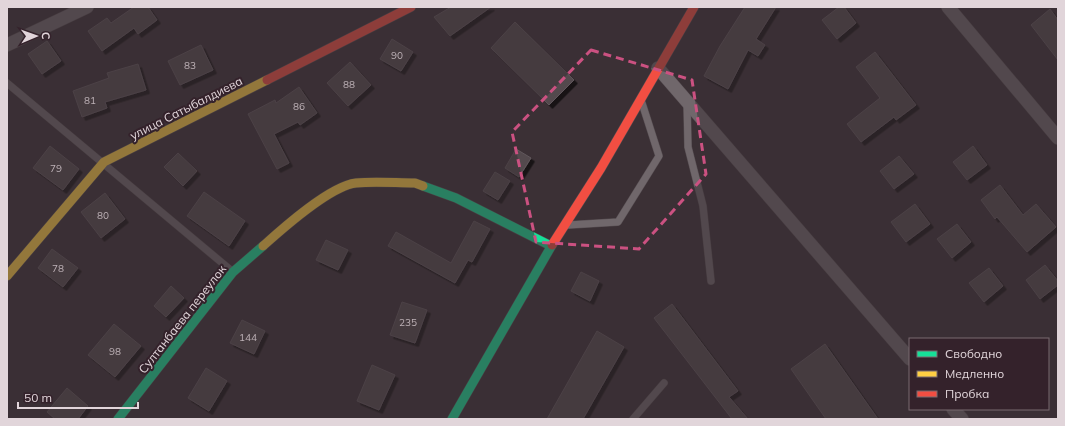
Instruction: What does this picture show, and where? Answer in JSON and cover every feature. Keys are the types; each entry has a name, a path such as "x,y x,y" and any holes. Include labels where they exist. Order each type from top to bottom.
{"street":[{"path":"7,46 86,7"},
{"name":"улица Сатыбалдиева","path":"7,276 104,162 411,7"},
{"path":"452,419 551,246 601,168 640,98 694,7"},
{"path":"948,7 1058,138"},
{"path":"658,68 909,358"},
{"name":"Султанбаева переулок","path":"118,419 233,272 302,212 336,191 355,183 415,183 456,198 551,246"},
{"path":"954,410 962,419"}],"lane":[{"path":"7,83 104,162 233,272"},
{"path":"564,225 618,222 659,156 640,98"},
{"path":"687,101 688,147 703,206 711,281"},
{"path":"633,419 664,382"}],"highlighted area":[{"path":"591,50 692,80 706,174 639,249 536,242 512,132"}],"building":[{"path":"134,7 148,7 157,20 138,34 134,28 102,51 88,31 107,18 111,23"},
{"path":"451,7 491,7 450,36 434,17"},
{"path":"745,7 776,7 756,39 765,45 758,56 748,50 728,89 704,76 720,46"},
{"path":"839,7 844,7 856,23 837,39 822,20"},
{"path":"1050,9 1058,20 1058,60 1031,25"},
{"path":"515,22 574,80 549,105 491,48"},
{"path":"392,39 413,52 401,71 380,59"},
{"path":"47,41 61,61 42,74 28,54"},
{"path":"201,45 213,70 180,85 168,61"},
{"path":"875,52 916,105 896,120 894,117 861,142 847,124 880,98 856,67"},
{"path":"350,62 371,85 348,106 327,83"},
{"path":"138,64 146,90 105,102 107,108 82,117 73,91 109,78 107,73"},
{"path":"299,87 317,113 300,125 298,122 274,134 289,163 277,169 248,114 275,100 276,103"},
{"path":"50,146 79,169 63,190 33,168"},
{"path":"973,146 987,165 967,180 953,162"},
{"path":"516,149 531,158 519,177 505,168"},
{"path":"178,153 197,171 183,186 164,167"},
{"path":"899,156 914,174 894,189 880,171"},
{"path":"495,172 510,181 498,200 483,191"},
{"path":"1000,185 1023,215 1036,204 1056,227 1027,252 997,217 995,219 981,200"},
{"path":"204,192 245,221 229,246 187,216"},
{"path":"105,193 125,219 101,238 81,212"},
{"path":"915,204 930,224 906,242 891,222"},
{"path":"474,221 490,229 472,262 468,260 455,283 388,246 396,232 451,263"},
{"path":"957,224 971,242 952,258 937,239"},
{"path":"326,240 348,250 338,270 316,260"},
{"path":"52,249 78,268 63,287 38,268"},
{"path":"1045,265 1058,281 1058,285 1040,299 1026,280"},
{"path":"989,268 1003,286 984,302 969,283"},
{"path":"581,272 599,281 590,301 571,291"},
{"path":"171,286 184,298 166,317 154,306"},
{"path":"402,302 427,310 415,343 390,335"},
{"path":"672,304 738,391 729,397 748,419 732,419 654,318"},
{"path":"242,320 265,331 254,354 230,343"},
{"path":"114,324 141,346 115,377 88,355"},
{"path":"597,331 624,347 583,419 547,419"},
{"path":"825,344 878,419 826,419 791,369"},
{"path":"372,365 395,375 379,410 357,401"},
{"path":"206,368 227,381 209,411 188,398"},
{"path":"67,388 88,406 78,419 55,419 47,412"}],"traffic: fast":[{"path":"423,186 456,198 551,246"},
{"path":"452,419 552,245"},
{"path":"118,419 233,272 263,246"}],"traffic: slow":[{"path":"7,276 104,162 267,80"},
{"path":"263,246 307,209 345,186 356,183 378,182 415,183 423,186"}],"traffic: jam":[{"path":"267,80 411,7"},
{"path":"552,245 601,168 694,7"}]}
